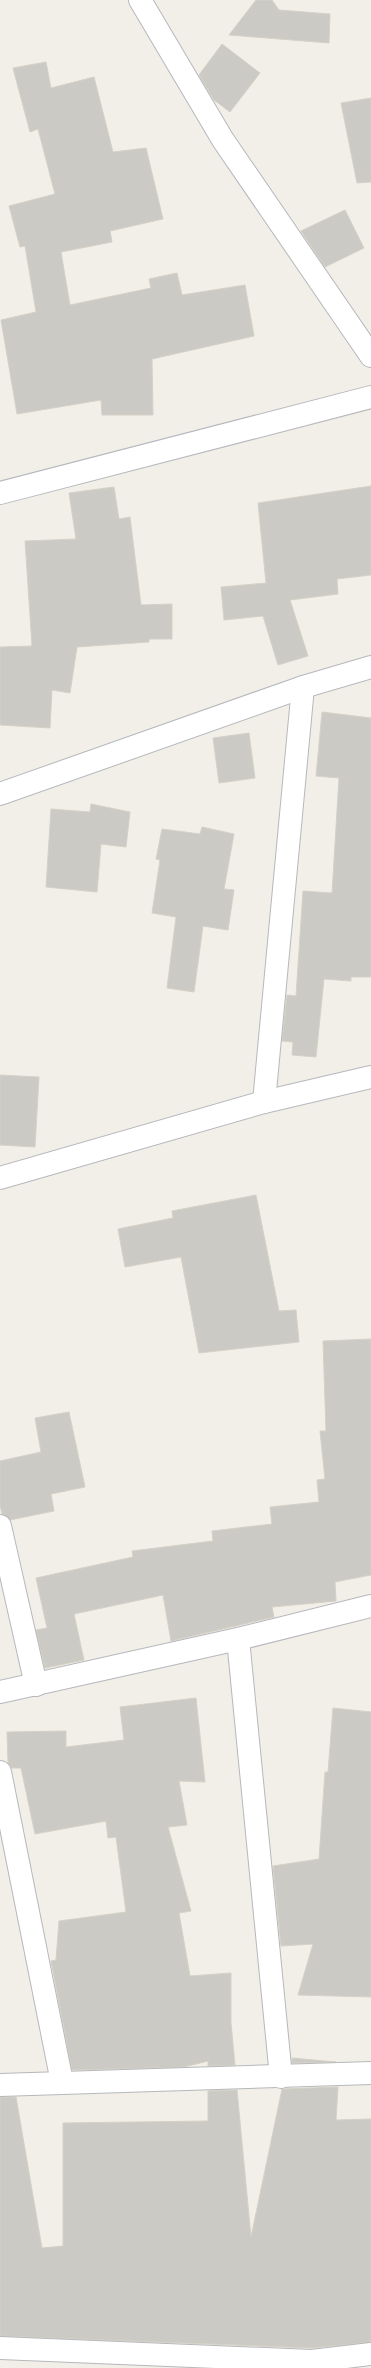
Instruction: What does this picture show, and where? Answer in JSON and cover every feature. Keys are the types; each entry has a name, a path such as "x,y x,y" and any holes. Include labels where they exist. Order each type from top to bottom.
{"street":[{"path":"140,0 223,140 371,356"},
{"path":"0,493 371,397"},
{"path":"0,794 303,687 371,667"},
{"path":"264,1102 303,687"},
{"path":"0,1178 264,1102 371,1078"},
{"path":"0,1526 36,1686"},
{"path":"0,1692 36,1686 238,1639 371,1606"},
{"path":"238,1639 281,2077"},
{"path":"0,1772 62,2082"},
{"path":"0,2085 371,2073"},
{"path":"0,2348 312,2364 371,2354"}],"building":[{"path":"256,0 272,0 279,10 330,14 329,43 229,35"},
{"path":"222,44 260,73 230,112 214,100 199,75"},
{"path":"46,62 51,88 94,77 113,152 146,148 163,219 110,231 112,242 61,252 70,305 151,288 149,279 177,273 182,295 245,285 254,336 152,359 153,415 102,415 101,400 17,414 1,320 36,312 25,246 20,247 9,206 55,194 38,129 30,132 13,68"},
{"path":"371,98 371,182 357,183 341,103"},
{"path":"345,210 364,248 325,267 301,231"},
{"path":"371,486 371,575 337,579 338,594 290,600 308,656 278,665 263,616 224,620 221,587 266,583 258,503"},
{"path":"114,487 119,519 130,517 141,605 172,604 172,639 149,639 149,642 77,647 70,693 52,690 50,728 0,725 0,647 32,646 25,541 76,539 69,493"},
{"path":"322,712 371,718 371,977 351,977 351,981 324,979 316,1057 292,1055 293,1042 282,1041 287,995 296,996 303,891 332,893 339,778 316,776"},
{"path":"249,733 255,778 219,783 213,738"},
{"path":"91,804 130,812 126,847 101,844 97,892 46,887 51,809 90,812"},
{"path":"202,827 234,834 224,889 234,890 228,930 203,926 194,992 167,988 176,917 152,913 160,860 156,859 162,829 200,834"},
{"path":"0,1075 39,1077 35,1147 0,1145"},
{"path":"256,1195 279,1311 296,1310 299,1342 199,1353 181,1257 125,1267 118,1229 173,1218 172,1211"},
{"path":"371,1339 371,1575 335,1582 336,1601 272,1607 274,1617 171,1641 163,1595 74,1614 84,1660 45,1668 36,1630 47,1628 36,1578 133,1557 132,1551 213,1541 212,1531 272,1524 270,1507 319,1502 317,1480 325,1479 320,1431 326,1431 323,1341"},
{"path":"69,1412 85,1487 51,1494 54,1511 10,1520 2,1514 0,1505 0,1461 41,1452 35,1418"},
{"path":"196,1698 205,1782 179,1781 187,1825 168,1827 191,1911 179,1913 190,1976 231,1973 231,2023 235,2065 208,2066 208,2061 184,2067 72,2070 51,1961 56,1960 59,1921 126,1912 116,1837 108,1838 106,1821 35,1834 21,1768 11,1768 8,1762 7,1732 66,1731 66,1747 124,1740 120,1707"},
{"path":"333,1708 371,1712 371,1997 298,1995 313,1944 281,1946 273,1866 319,1859 325,1772 328,1772"},
{"path":"292,2058 336,2062 292,2063"},
{"path":"338,2087 336,2120 371,2119 371,2342 312,2348 0,2336 0,2097 16,2097 42,2248 63,2246 63,2123 208,2121 208,2091 237,2090 251,2237 282,2089"}]}
